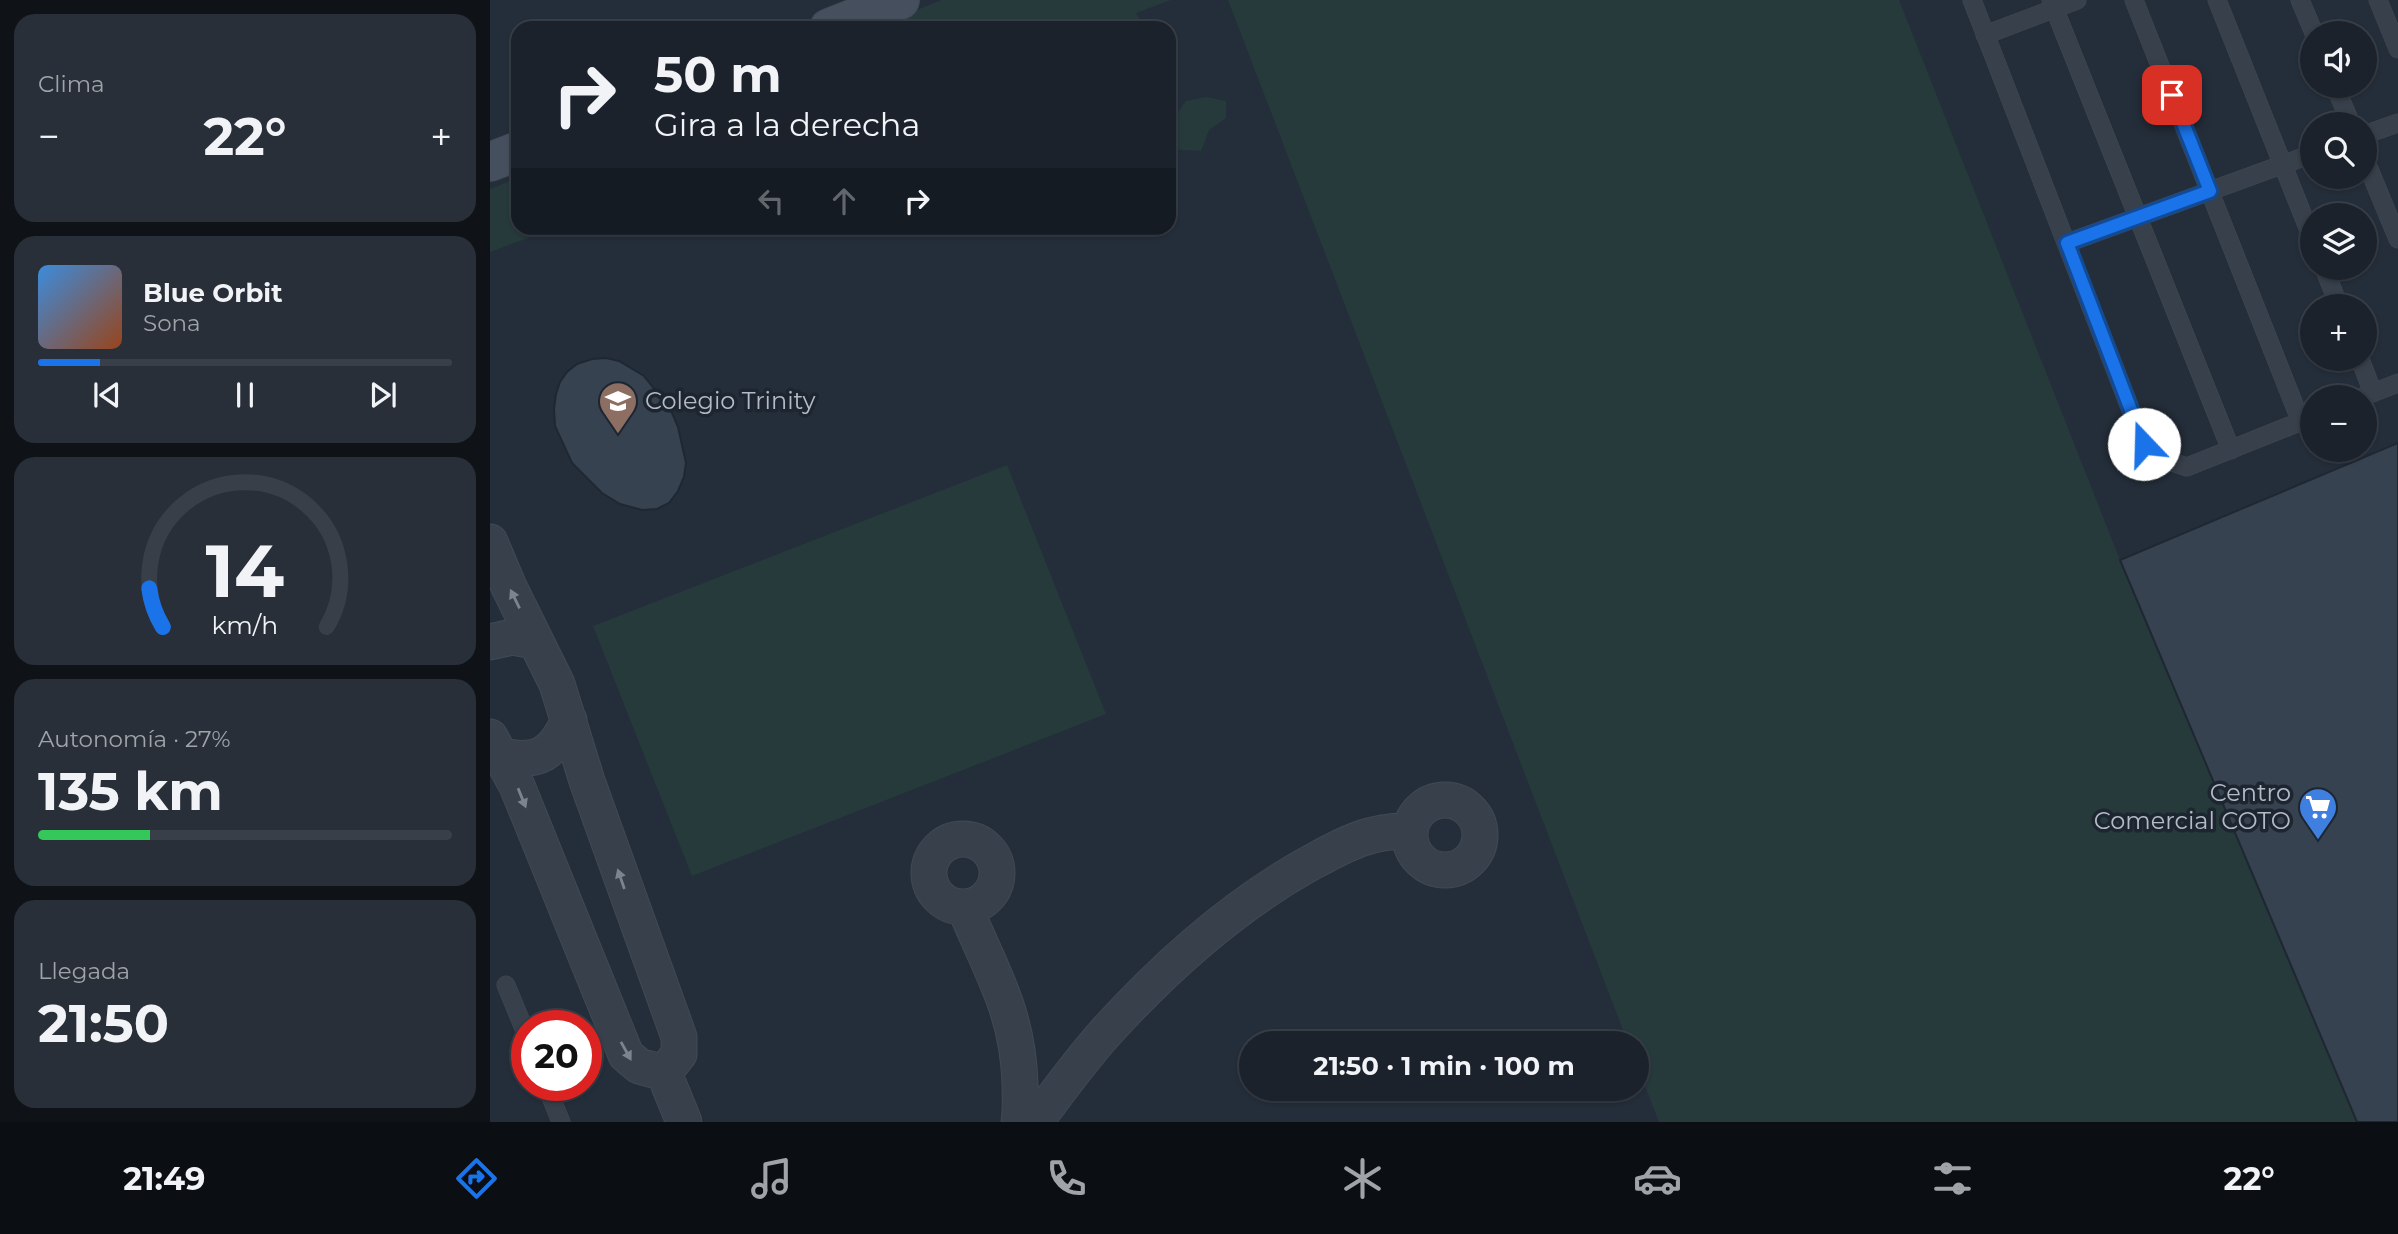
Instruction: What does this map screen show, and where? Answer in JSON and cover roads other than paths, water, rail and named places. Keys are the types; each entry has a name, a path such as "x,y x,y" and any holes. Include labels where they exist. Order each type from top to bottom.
{"main road":[{"path":"847,21 900,0"},
{"path":"490,162 511,154"}],"street":[{"path":"490,542 557,684 587,781 679,1037 679,1054 664,1073"},
{"path":"490,642 512,637 535,641"},
{"path":"496,747 521,760 543,755 560,740 569,720"},
{"path":"496,747 517,786 626,1055 639,1066 664,1073"},
{"path":"1035,1122 1104,1034 1187,950 1230,916 1280,881 1359,839 1388,831 1410,831"},
{"path":"965,908 1004,993 1013,1024 1019,1057 1019,1122"},
{"path":"580,943 636,922"},
{"path":"664,1073 684,1122"}],"lane":[{"path":"1972,0 2144,444 2160,458 2187,467 2300,422"},
{"path":"1985,34 2053,4 2077,0"},
{"path":"2134,0 2210,191 2300,403"},
{"path":"2217,0 2300,208"},
{"path":"2300,0 2309,21"},
{"path":"2378,0 2398,49"},
{"path":"2053,4 2231,450"},
{"path":"2377,130 2398,123"},
{"path":"2067,243 2300,158"},
{"path":"2377,188 2398,239"},
{"path":"2377,391 2398,383"},
{"path":"506,985 516,1010"},
{"path":"552,1101 561,1122"}],"place":[{"name":"Colegio Trinity","path":"618,435"},
{"name":"Centro Comercial COTO","path":"2318,841"}]}
